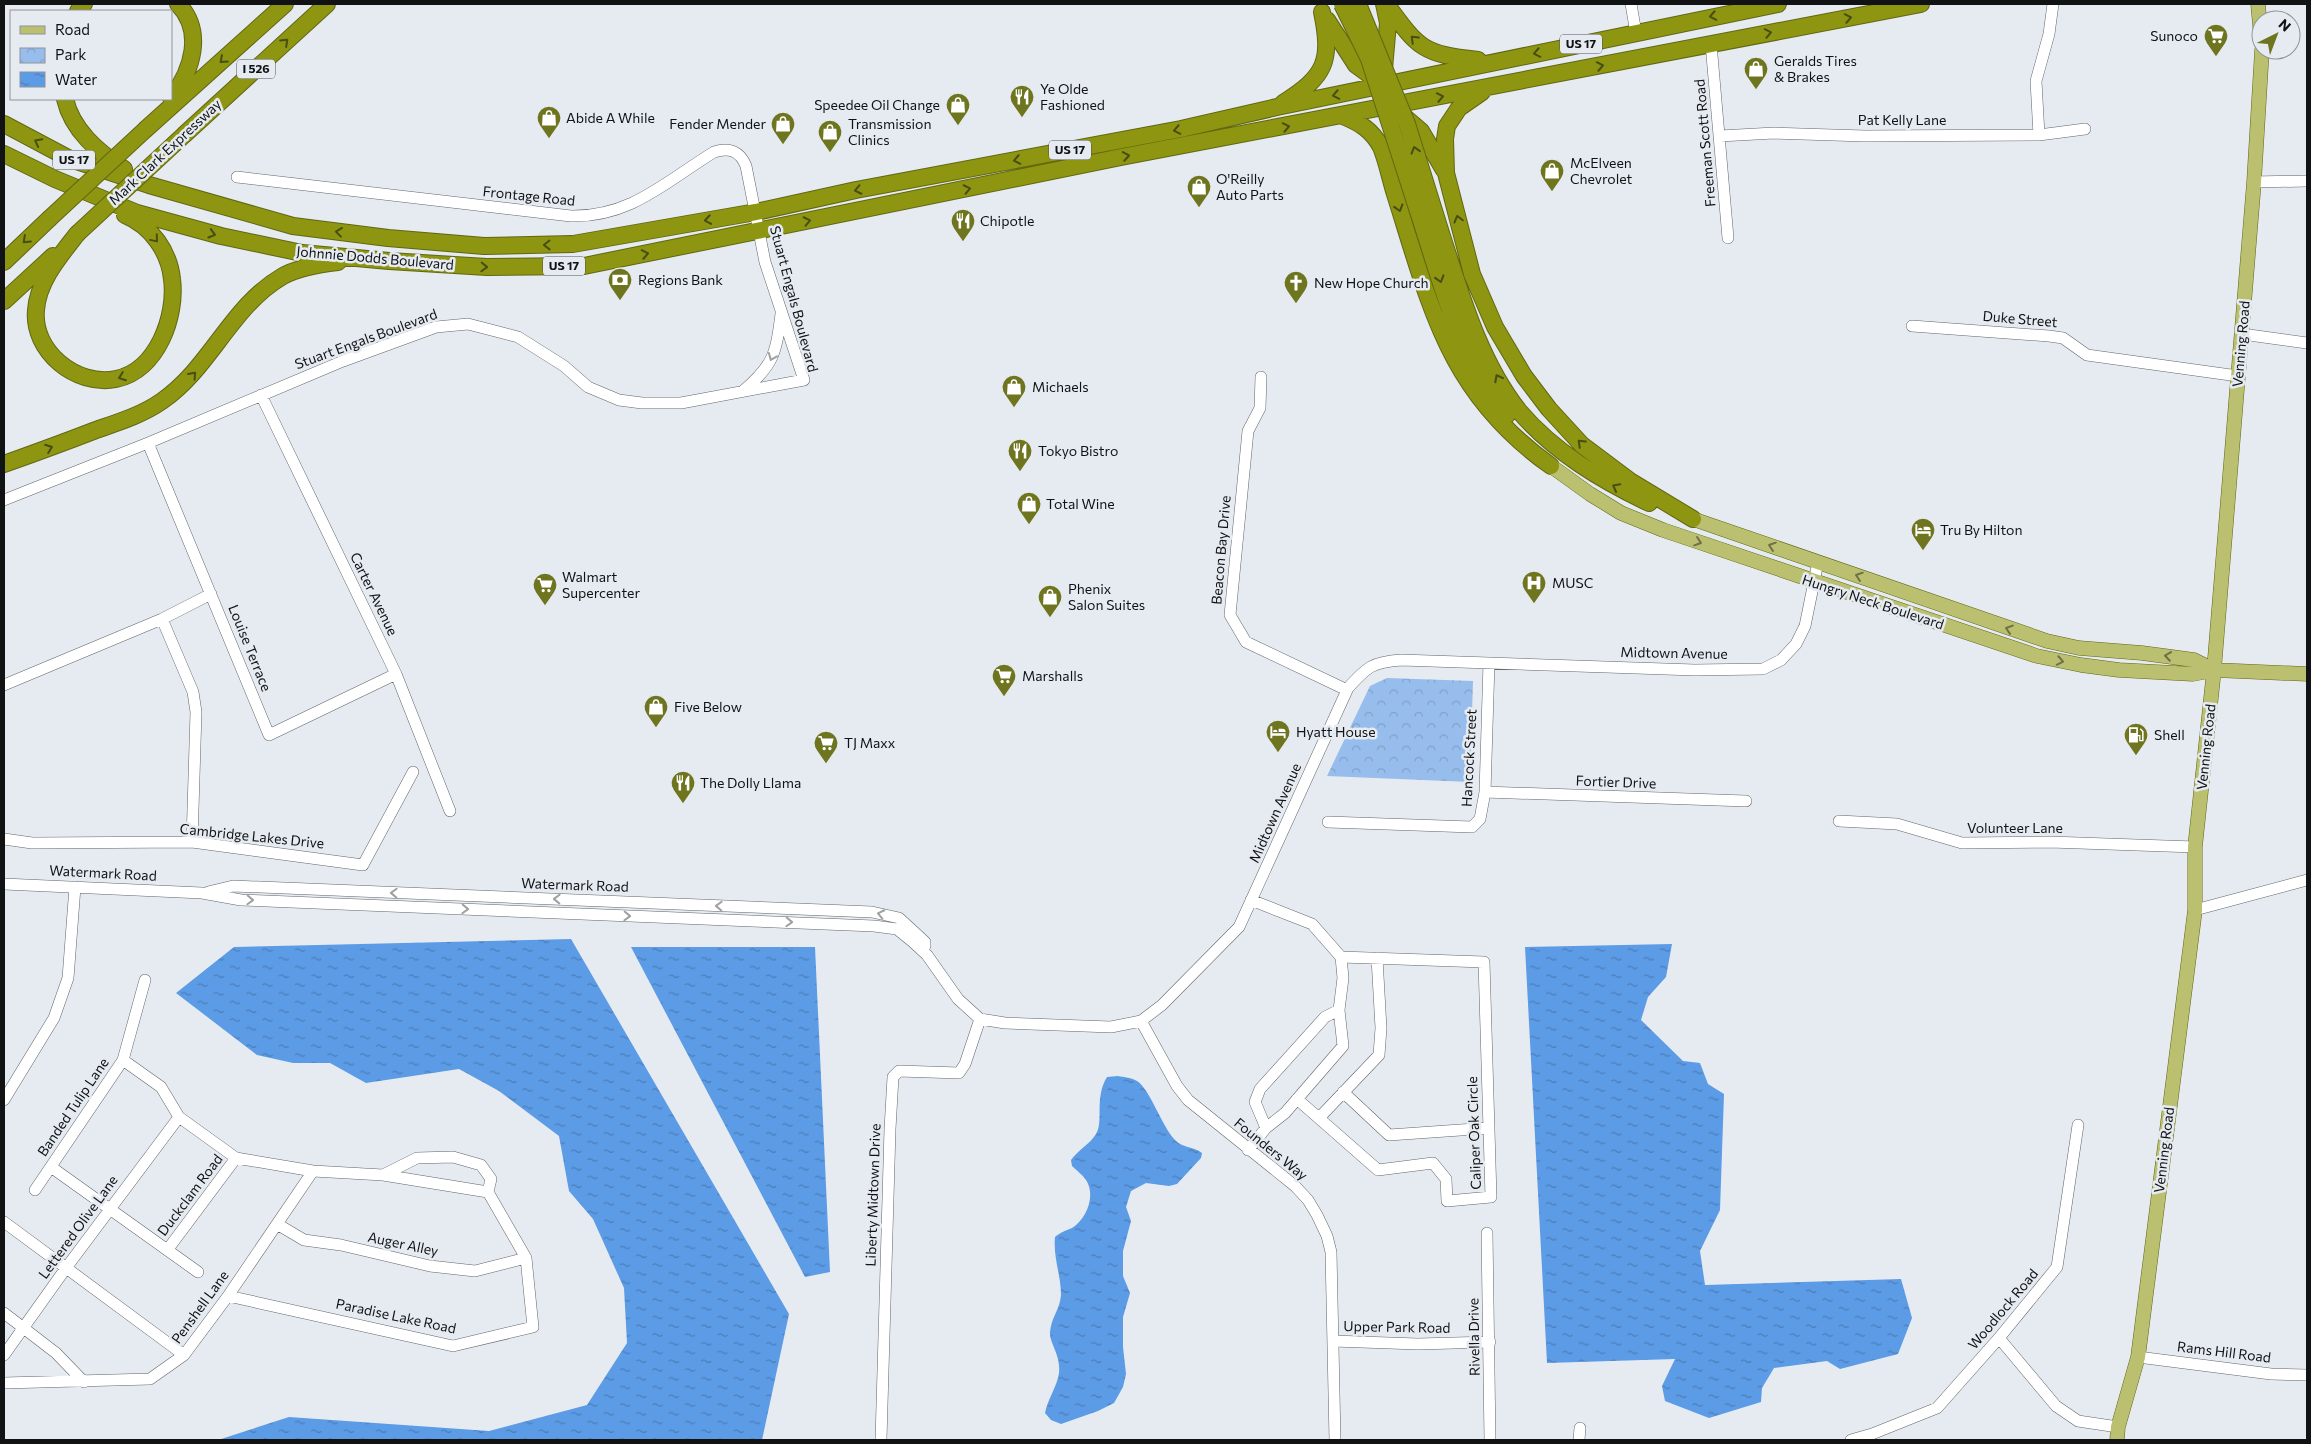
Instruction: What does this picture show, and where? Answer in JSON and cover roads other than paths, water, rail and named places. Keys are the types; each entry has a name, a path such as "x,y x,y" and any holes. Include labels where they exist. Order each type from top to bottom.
{"highway":[{"path":"172,96 186,74 193,50 194,35 190,21 178,4"},
{"name":"Mark Clark Expressway","path":"4,262 146,129 285,4"},
{"name":"Mark Clark Expressway","path":"4,301 327,4"},
{"path":"1342,4 1369,60 1432,231 1474,330 1500,383 1520,411 1550,442 1584,468 1616,488 1651,504 1693,519"},
{"path":"1358,4 1407,124 1446,301 1473,366 1499,406 1551,466"},
{"path":"1385,4 1404,28 1426,50 1456,58 1492,62"},
{"path":"1385,4 1388,23 1384,56 1384,86 1392,106 1421,131 1446,173"},
{"name":"US 17","path":"756,212 856,190 1181,129 1277,107 1778,4"},
{"name":"US 17","path":"760,231 1121,157 1711,44 1881,8 1913,4"},
{"path":"1320,8 1356,65 1384,86"},
{"path":"1277,107 1310,84 1320,73 1324,64 1327,34 1320,8"},
{"path":"1490,87 1469,99 1459,108 1450,122 1444,139 1446,173 1472,274 1495,327 1524,376 1582,445 1630,481 1693,519"},
{"path":"65,100 72,119 95,147 110,160 149,185"},
{"path":"146,129 169,100"},
{"path":"1392,106 1387,142 1387,161 1390,178 1426,293 1444,339 1455,362 1477,395 1506,429 1551,466"},
{"path":"1343,116 1358,122 1369,130 1381,147 1387,161"},
{"name":"Johnnie Dodds Boulevard","path":"4,124 70,158 149,185 293,226 388,238 484,246 573,244 756,212"},
{"name":"Johnnie Dodds Boulevard","path":"4,154 55,179 138,213 221,236 293,251 366,259 488,267 584,266 760,231"},
{"path":"4,163 14,170 130,217 150,233 167,256 171,268 173,296 165,333 154,352 145,362 134,371 118,379 96,380 67,369 53,357 44,345 36,323 36,309 43,285 54,264 76,234"},
{"path":"4,464 139,414 161,402 191,378 251,302 284,276 328,263 366,259"}],"main road":[{"name":"Venning Road","path":"2117,1434 2138,1357 2194,910 2195,847 2214,670 2254,182 2261,60"},
{"name":"Hungry Neck Boulevard","path":"1551,466 1590,494 1621,513 1663,530 2037,656 2119,670 2193,674 2214,670 2307,674"},
{"name":"Hungry Neck Boulevard","path":"1693,519 2047,641 2079,648 2142,653 2194,660 2214,670"}],"street":[{"path":"1631,4 1636,33"},
{"path":"2039,135 2036,81 2049,34 2052,4"},
{"name":"Freeman Scott Road","path":"1711,44 1728,238"},
{"name":"Pat Kelly Lane","path":"1720,136 1774,134 1865,136 2039,135 2085,129"},
{"name":"Frontage Road","path":"237,176 570,216 593,216 652,195 704,158 722,149 730,150 742,158 746,166 756,212"},
{"path":"2254,182 2307,181"},
{"name":"Stuart Engals Boulevard","path":"4,500 148,443 343,361 436,327 468,324 518,337 564,366 588,387 619,400 642,403 681,403 804,380 766,262 756,212"},
{"path":"742,392 759,378 773,357 782,311"},
{"name":"Duke Street","path":"1912,326 2064,338 2087,355 2238,376"},
{"path":"2242,334 2307,343"},
{"name":"Beacon Bay Drive","path":"1261,377 1260,408 1248,431 1230,615 1246,642 1347,690"},
{"name":"Carter Avenue","path":"261,394 396,674 450,811"},
{"name":"Louise Terrace","path":"148,443 269,736 396,674"},
{"name":"Midtown Avenue","path":"980,1019 1005,1023 1111,1027 1141,1021 1162,1005 1239,928 1347,690 1366,668 1381,661 1695,670 1763,669 1781,660 1796,644 1804,626 1818,562"},
{"path":"4,685 162,619 211,594"},
{"path":"162,619 193,692 196,712 192,842"},
{"name":"Hancock Street","path":"1328,822 1472,826 1480,819 1485,792 1489,663"},
{"name":"Cambridge Lakes Drive","path":"4,839 32,843 192,842 363,865 413,772"},
{"name":"Fortier Drive","path":"1485,792 1746,801"},
{"name":"Volunteer Lane","path":"1839,821 1897,824 1962,843 2050,842 2195,847"},
{"path":"2194,910 2307,880"},
{"name":"Watermark Road","path":"4,884 202,893 233,886 872,912 899,918 925,942 927,955 934,966 958,999 980,1019"},
{"path":"4,1100 54,1018 68,978 75,887"},
{"path":"1248,1150 1266,1128 1297,1099 1343,1046 1339,1010 1343,978 1341,957 1312,924 1251,900"},
{"name":"Caliper Oak Circle","path":"1297,1099 1378,1170 1433,1163 1446,1179 1446,1201 1491,1197 1484,962 1341,957"},
{"path":"1319,1118 1379,1055 1381,1028 1377,958"},
{"name":"Banded Tulip Lane","path":"34,1190 123,1060 145,980"},
{"path":"1266,1128 1255,1102 1260,1089 1284,1060 1325,1017 1339,1010"},
{"name":"Liberty Midtown Drive","path":"881,1440 889,1138 893,1077 899,1071 959,1072 965,1064 980,1019"},
{"name":"Founders Way","path":"1141,1021 1177,1086 1188,1100 1295,1186 1308,1200 1323,1225 1331,1259 1335,1440"},
{"path":"123,1060 161,1087 179,1117 236,1158 313,1171 383,1176 488,1192"},
{"path":"1344,1092 1389,1134 1489,1128"},
{"name":"Lettered Olive Lane","path":"4,1355 66,1268 179,1117"},
{"name":"Woodlock Road","path":"1851,1440 1872,1434 1937,1408 1999,1338 2057,1267 2078,1125"},
{"name":"Paradise Lake Road","path":"228,1296 453,1346 533,1328 526,1258 488,1192 491,1179 481,1165 453,1157 416,1158 383,1176"},
{"name":"Duckclam Road","path":"168,1249 236,1158"},
{"path":"51,1167 198,1272"},
{"name":"Penshell Lane","path":"4,1383 150,1380 184,1355 228,1296 313,1171"},
{"path":"4,1222 184,1355"},
{"name":"Auger Alley","path":"277,1224 304,1240 341,1245 430,1266 475,1271 526,1258"},
{"name":"Rivella Drive","path":"1487,1233 1490,1440"},
{"path":"4,1313 56,1353 84,1382"},
{"path":"1999,1338 2056,1406 2078,1421 2117,1434"},
{"name":"Upper Park Road","path":"1334,1341 1418,1344 1490,1342"},
{"name":"Rams Hill Road","path":"2138,1357 2272,1374 2307,1375"},
{"path":"1579,1440 1580,1428"}],"water":[{"path":"571,939 789,1314 762,1440 218,1440 289,1417 489,1431 587,1405 627,1343 624,1288 593,1219 569,1191 559,1136 499,1091 459,1069 366,1083 330,1063 293,1063 257,1055 176,993 234,947"},
{"path":"1672,944 1666,977 1648,997 1641,1020 1683,1061 1700,1063 1708,1084 1724,1094 1720,1210 1700,1251 1705,1285 1901,1279 1912,1318 1898,1354 1840,1369 1827,1361 1774,1368 1762,1388 1761,1402 1709,1418 1665,1401 1662,1386 1675,1359 1547,1363 1525,947"},
{"path":"631,947 815,947 830,1272 805,1277"},
{"path":"1118,1076 1133,1079 1142,1085 1175,1140 1202,1153 1201,1158 1177,1184 1169,1186 1146,1183 1131,1191 1126,1207 1131,1221 1123,1251 1123,1276 1130,1293 1123,1317 1123,1347 1126,1374 1123,1387 1114,1403 1098,1411 1061,1424 1051,1420 1045,1413 1059,1373 1057,1355 1050,1336 1052,1322 1061,1295 1055,1252 1055,1237 1072,1228 1086,1213 1090,1199 1089,1186 1085,1178 1072,1166 1071,1160 1096,1134 1103,1085 1107,1077"}],"place":[{"name":"Sunoco","path":"2216,57"},
{"name":"Geralds Tires & Brakes","path":"1756,90"},
{"name":"Ye Olde Fashioned","path":"1022,118"},
{"name":"Speedee Oil Change","path":"958,126"},
{"name":"Abide A While","path":"549,139"},
{"name":"Fender Mender","path":"783,145"},
{"name":"Transmission Clinics","path":"830,153"},
{"name":"McElveen Chevrolet","path":"1552,192"},
{"name":"O'Reilly Auto Parts","path":"1199,208"},
{"name":"Chipotle","path":"963,242"},
{"name":"Regions Bank","path":"620,301"},
{"name":"New Hope Church","path":"1296,304"},
{"name":"Michaels","path":"1014,408"},
{"name":"Tokyo Bistro","path":"1020,472"},
{"name":"Total Wine","path":"1029,525"},
{"name":"Tru By Hilton","path":"1923,551"},
{"name":"MUSC","path":"1534,604"},
{"name":"Walmart Supercenter","path":"545,606"},
{"name":"Phenix Salon Suites","path":"1050,618"},
{"name":"Marshalls","path":"1004,697"},
{"name":"Five Below","path":"656,728"},
{"name":"Hyatt House","path":"1278,753"},
{"name":"Shell","path":"2136,756"},
{"name":"TJ Maxx","path":"826,764"},
{"name":"The Dolly Llama","path":"683,804"}]}
